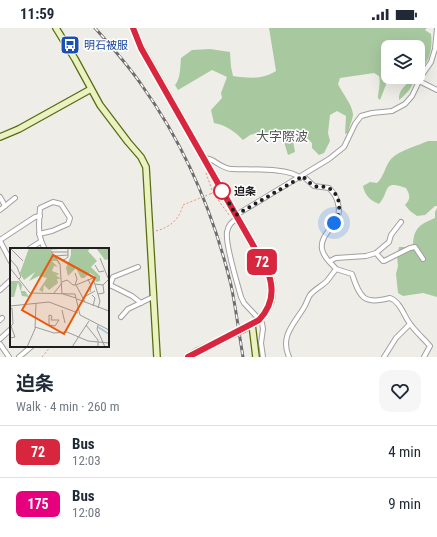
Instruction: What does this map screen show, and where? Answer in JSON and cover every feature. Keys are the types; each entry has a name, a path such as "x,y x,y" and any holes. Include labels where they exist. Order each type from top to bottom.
{"main road":[{"path":"133,28 141,48 235,218 266,268 272,285 272,296 268,308 259,320 188,357"}],"street":[{"path":"56,28 100,105 110,120 144,162 157,357"},
{"path":"425,70 433,56 437,39 437,28"},
{"path":"257,317 244,303 231,258 227,232 235,218 322,164 344,147 355,124 361,116 372,112 392,111 401,107 412,96 418,84"},
{"path":"425,84 437,90"},
{"path":"0,137 18,129 91,89"},
{"path":"203,159 212,159 218,164 229,169 276,170 295,174 314,186 329,188 336,197 339,207 338,217 323,240 323,253 336,269 352,274 356,286 365,298 372,301 390,298 393,299 403,310 410,324 430,346 424,357"},
{"path":"0,197 5,206"},
{"path":"0,210 14,198"},
{"path":"39,234 52,231 68,224 70,218 62,204 53,202 40,208 39,234 40,242 44,248"},
{"path":"10,259 0,240 35,217 40,216"},
{"path":"330,261 336,258 366,256 376,253 389,242 391,235 401,222"},
{"path":"31,248 40,242"},
{"path":"376,253 382,261 384,261 410,248 416,247 423,259"},
{"path":"138,267 113,277 109,286 132,296 142,303"},
{"path":"287,357 286,340 291,324 304,307 310,296 326,282 336,269"},
{"path":"0,290 10,281"},
{"path":"121,317 128,309 153,298"},
{"path":"252,324 256,357"},
{"path":"262,324 261,343 263,357"},
{"path":"384,357 393,341 401,331 410,324"},
{"path":"0,339 10,330"},
{"path":"0,344 9,357"},
{"path":"19,357 31,347"}],"path":[{"path":"205,171 212,194 235,218"},
{"path":"149,232 164,228 176,221 181,213 183,205 212,194"},
{"path":"42,357 50,347"}],"green space":[{"path":"269,28 427,28 425,30 431,34 431,51 425,65 425,40 381,40 381,84 386,84 380,100 378,98 380,79 379,76 374,73 340,78 338,84 349,102 353,114 348,133 345,134 346,116 337,111 330,115 328,133 330,141 324,153 319,155 312,148 312,143 306,137 296,136 293,141 295,152 288,155 284,142 279,137 261,132 250,135 243,140 230,129 214,123 211,110 222,98 221,93 227,77 212,70 178,90 175,85 179,76 181,58 192,50 210,49 230,52 233,76 250,78 260,77 276,71"},
{"path":"407,84 412,84 405,95 399,100 401,90"},
{"path":"428,141 437,141 437,206 425,215 417,216 405,205 409,197 406,188 393,185 388,188 379,204 368,197 363,186 370,182 377,183 391,159 404,151"},
{"path":"437,208 437,297 423,293 403,296 398,293 396,274 399,247 407,247 413,244 415,234 419,227 435,218"}],"railway":[{"path":"95,28 114,49 143,87 172,133 185,157 207,207 224,259 233,294 243,357"}],"bus line":[{"name":"72","path":"133,28 141,48 266,268 271,281 272,296 268,308 259,320 188,357"}],"place":[{"name":"明石被服","path":"70,45"},
{"name":"迫条","path":"222,191"}],"district":[{"name":"大字際波","path":"282,136"}],"route":[{"path":"222,191 236,215 303,176 314,186 329,188 333,192 339,207 338,217 334,223"}]}
